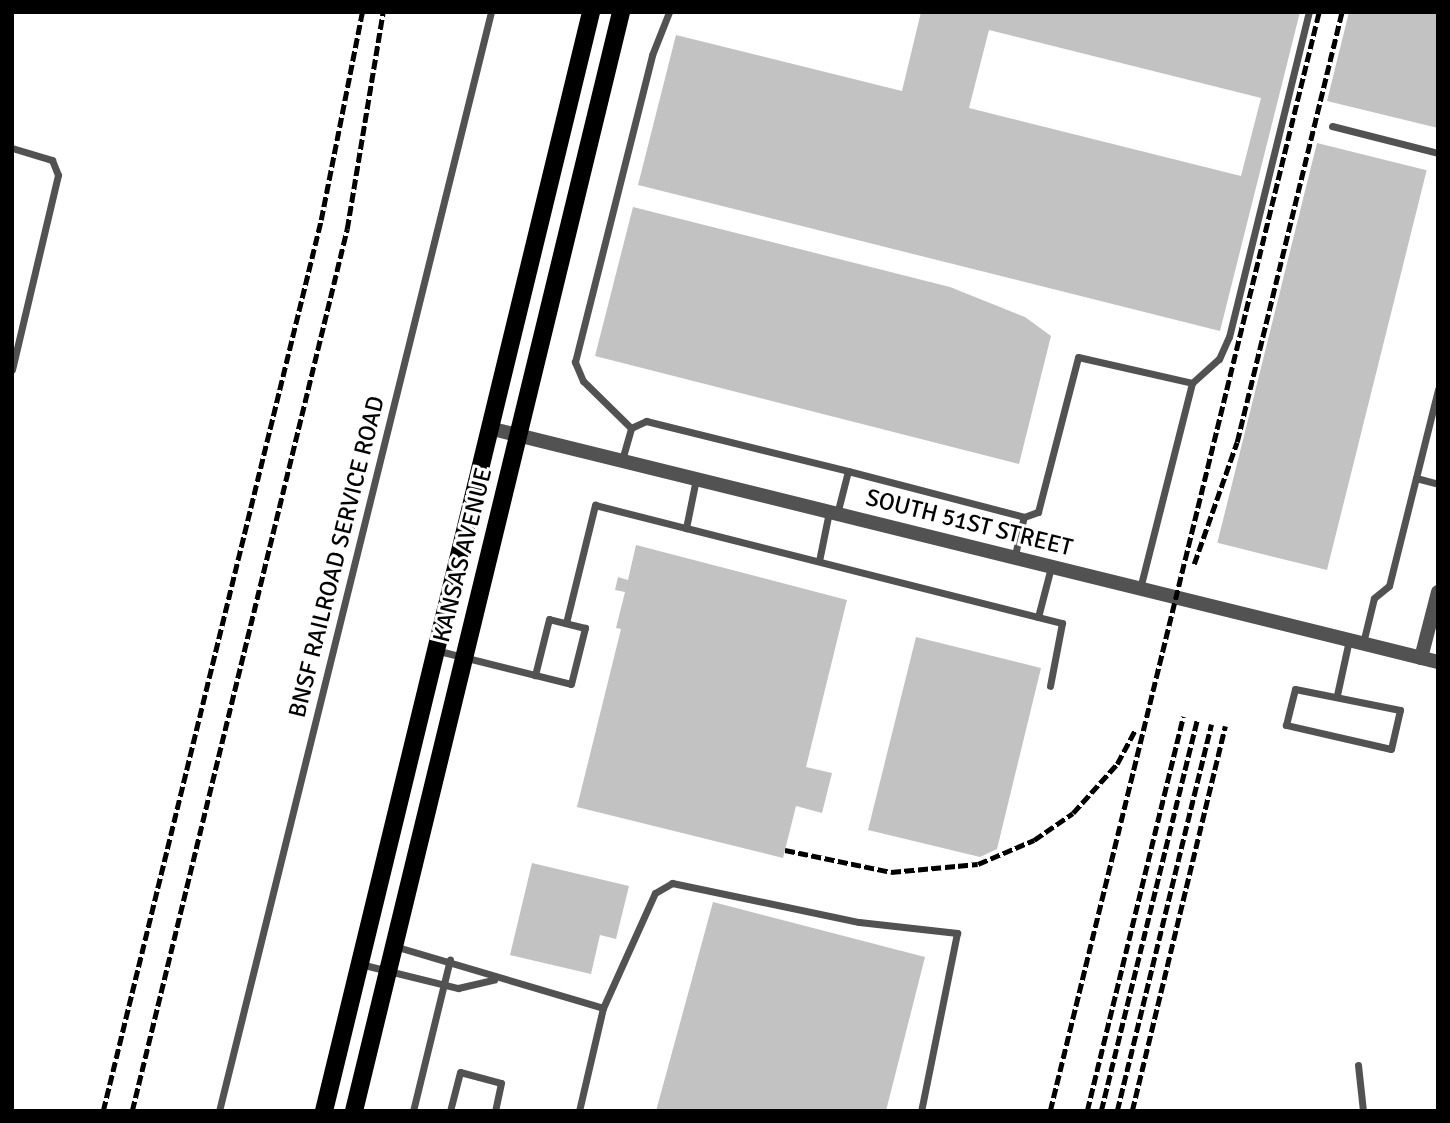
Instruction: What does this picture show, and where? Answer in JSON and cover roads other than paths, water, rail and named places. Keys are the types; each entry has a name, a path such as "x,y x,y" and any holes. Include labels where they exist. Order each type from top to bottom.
{"main road":[{"name":"KANSAS AVENUE","path":"324,1111 591,12"},
{"name":"KANSAS AVENUE","path":"354,1111 621,12"}],"street":[{"name":"SOUTH 51ST STREET","path":"489,428 1015,555 1438,662"},
{"path":"1421,659 1438,592"}],"lane":[{"name":"BNSF RAILROAD SERVICE ROAD","path":"219,1111 491,12"},
{"path":"631,428 583,381 575,362 652,55 669,12"},
{"path":"1140,588 1192,383 1219,359 1229,337 1309,12"},
{"path":"1332,126 1438,153"},
{"path":"12,148 51,160 58,175 12,370"},
{"path":"622,460 631,428 646,421 1024,517 1038,512 1077,357 1192,383"},
{"path":"1337,695 1374,598 1389,586 1438,389"},
{"path":"818,561 848,471"},
{"path":"1416,478 1438,484"},
{"path":"686,528 696,479"},
{"path":"566,623 595,505 1062,623 1049,686"},
{"path":"1015,555 1024,517"},
{"path":"1038,617 1051,566"},
{"path":"434,650 571,684 585,628 549,619 535,675"},
{"path":"1295,689 1337,695 1400,710 1391,749 1286,725 1295,689"},
{"path":"579,1111 603,1008 655,893 672,883 859,922 957,933 921,1111"},
{"path":"393,946 450,959 494,980 603,1008"},
{"path":"413,1111 450,959"},
{"path":"360,964 444,985 494,980"},
{"path":"1358,1065 1363,1111"},
{"path":"450,1111 460,1072 501,1083 495,1111"}],"railway":[{"path":"103,1111 321,220 362,12"},
{"path":"132,1111 347,229 383,12"},
{"path":"1050,1111 1319,12"},
{"path":"1194,564 1237,442 1342,12"},
{"path":"1087,1111 1183,717"},
{"path":"1101,1111 1197,721"},
{"path":"1117,1111 1211,724"},
{"path":"1132,1111 1225,726"},
{"path":"785,850 891,872 978,864 1034,840 1073,813 1117,764 1136,729"}]}
